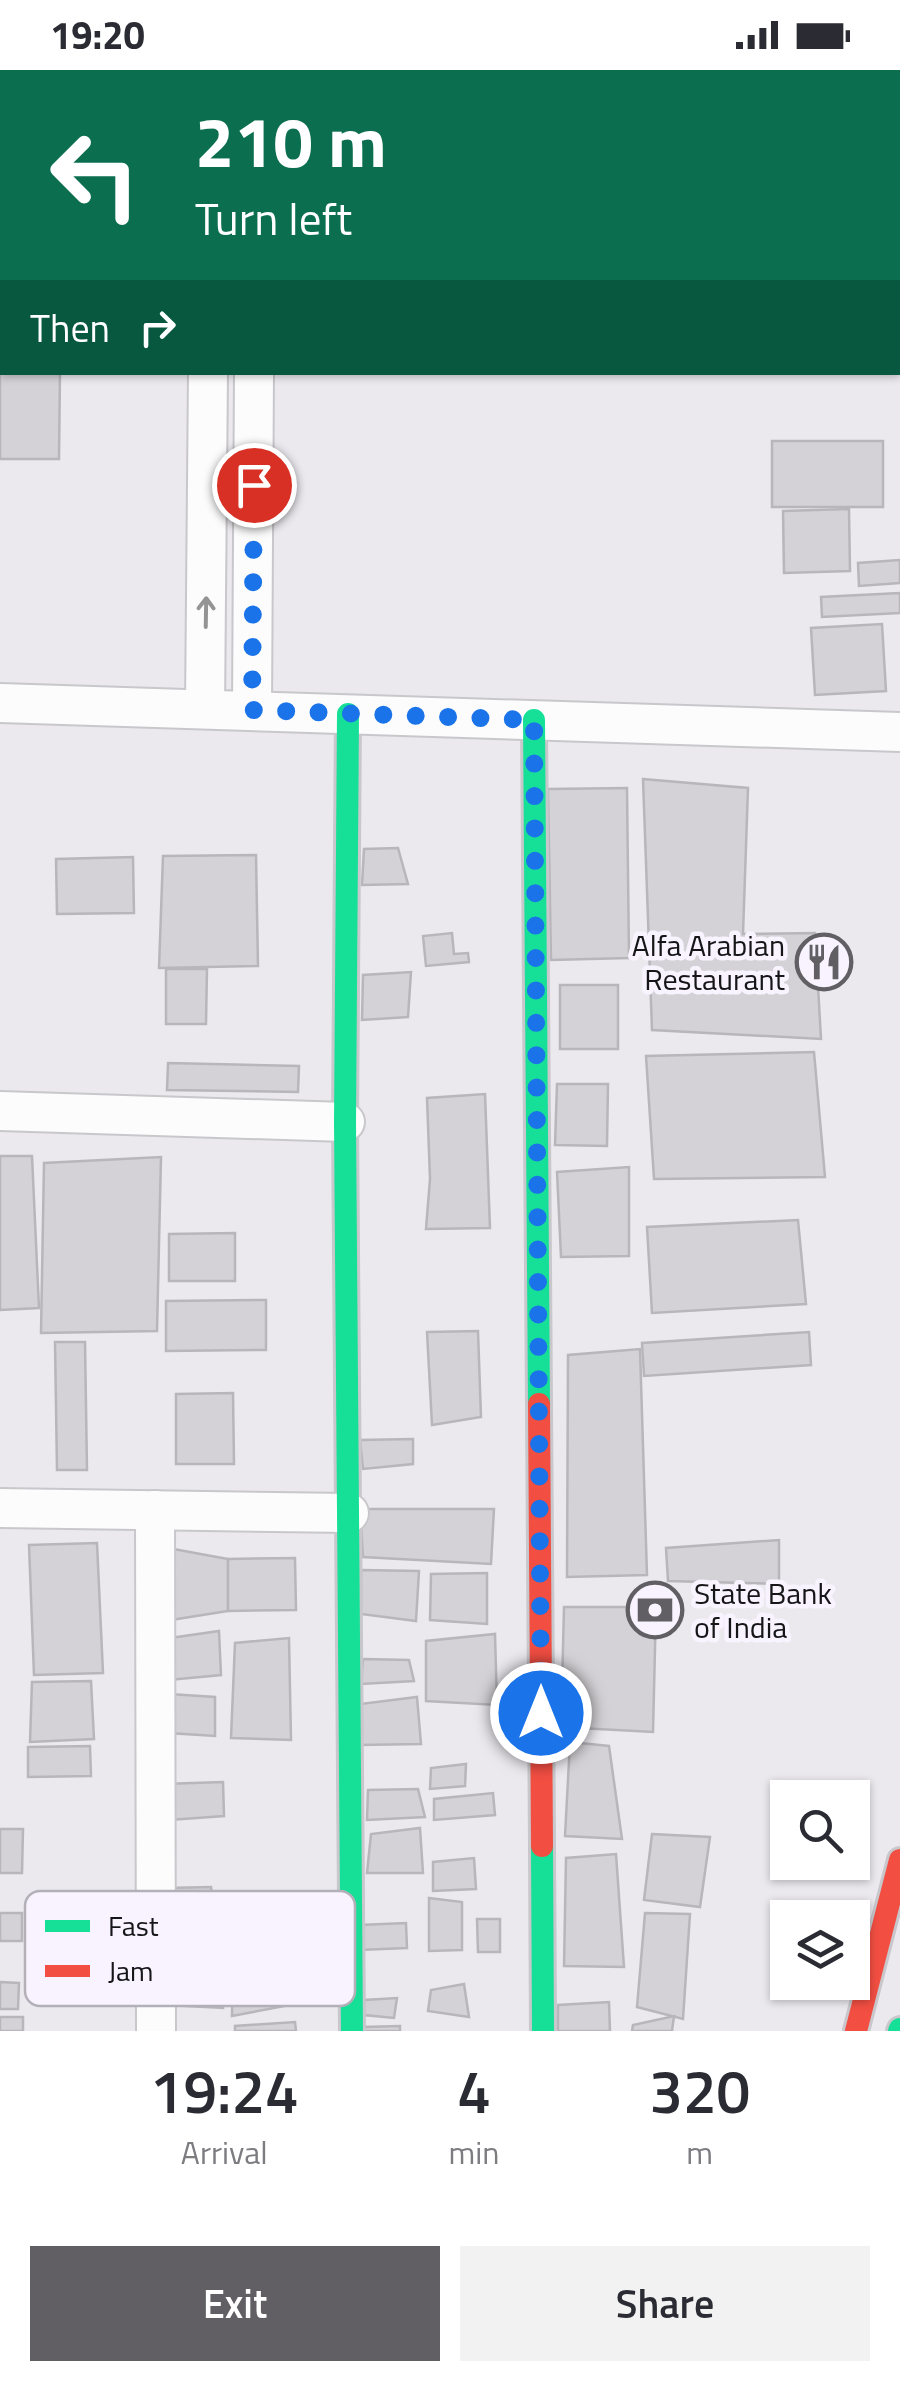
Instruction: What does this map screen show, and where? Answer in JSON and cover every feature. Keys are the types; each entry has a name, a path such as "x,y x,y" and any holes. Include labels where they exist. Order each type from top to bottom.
{"street":[{"path":"205,709 208,375"},
{"path":"252,710 254,375"},
{"path":"0,703 900,732"},
{"path":"348,714 345,1122 351,1891"},
{"path":"534,720 543,2031"},
{"path":"0,1111 345,1122"},
{"path":"0,1508 349,1513"},
{"path":"156,1510 156,1891"},
{"path":"856,2031 900,1860"},
{"path":"352,2006 352,2031"}],"building":[{"path":"0,375 60,375 59,459 0,459"},
{"path":"772,441 883,441 883,507 772,507"},
{"path":"849,509 850,571 784,573 783,511"},
{"path":"900,560 900,583 859,586 858,563"},
{"path":"900,593 900,613 822,617 821,597"},
{"path":"882,624 886,691 815,695 811,628"},
{"path":"643,779 748,788 743,934 815,933 821,1039 652,1030"},
{"path":"627,788 629,958 551,960 548,789"},
{"path":"398,848 408,884 362,885 364,849"},
{"path":"256,855 258,966 159,968 163,856"},
{"path":"133,857 134,913 57,914 56,859"},
{"path":"452,933 454,954 468,953 469,962 426,966 423,936"},
{"path":"166,969 207,969 206,1024 166,1024"},
{"path":"411,972 408,1017 362,1020 363,975"},
{"path":"560,985 618,985 618,1049 560,1049"},
{"path":"814,1052 825,1177 654,1179 646,1056"},
{"path":"168,1063 299,1066 298,1092 167,1090"},
{"path":"557,1084 608,1084 607,1146 555,1145"},
{"path":"485,1094 490,1228 426,1229 430,1179 427,1098"},
{"path":"0,1156 32,1156 39,1308 0,1310"},
{"path":"161,1157 157,1331 41,1333 44,1163"},
{"path":"629,1167 629,1256 561,1257 557,1172"},
{"path":"798,1220 806,1304 652,1313 647,1227"},
{"path":"235,1233 235,1281 169,1281 169,1234"},
{"path":"266,1300 266,1350 166,1351 166,1301"},
{"path":"478,1331 481,1417 432,1425 427,1332"},
{"path":"809,1332 811,1365 644,1376 642,1343"},
{"path":"55,1342 85,1342 87,1470 57,1470"},
{"path":"640,1349 647,1575 567,1577 568,1355"},
{"path":"233,1393 234,1464 176,1464 176,1394"},
{"path":"413,1439 413,1464 363,1469 360,1440"},
{"path":"360,1509 494,1509 491,1564 363,1557"},
{"path":"779,1540 779,1584 668,1581 666,1548"},
{"path":"97,1543 103,1673 34,1675 29,1545"},
{"path":"168,1548 228,1559 228,1611 171,1620"},
{"path":"295,1558 296,1610 228,1611 228,1559"},
{"path":"361,1570 419,1571 416,1621 361,1614"},
{"path":"487,1573 487,1624 430,1620 431,1574"},
{"path":"564,1607 656,1607 653,1732 561,1727"},
{"path":"219,1631 221,1675 169,1680 156,1640"},
{"path":"495,1634 497,1705 426,1701 426,1641"},
{"path":"289,1638 291,1740 231,1738 235,1643"},
{"path":"363,1659 409,1660 414,1681 361,1684"},
{"path":"91,1681 94,1739 30,1742 32,1682"},
{"path":"169,1694 215,1697 215,1736 168,1733"},
{"path":"417,1697 421,1744 359,1745 360,1704"},
{"path":"570,1742 609,1746 622,1839 565,1836"},
{"path":"90,1746 91,1776 28,1777 28,1747"},
{"path":"466,1764 465,1786 430,1789 431,1768"},
{"path":"223,1782 224,1816 156,1821 163,1784"},
{"path":"418,1789 425,1817 367,1820 368,1790"},
{"path":"493,1793 495,1815 434,1820 434,1799"},
{"path":"420,1828 423,1873 367,1873 371,1834"},
{"path":"0,1829 23,1829 22,1873 0,1873"},
{"path":"652,1834 710,1837 700,1907 644,1900"},
{"path":"616,1854 624,1967 564,1966 566,1858"},
{"path":"474,1858 476,1889 433,1891 433,1862"},
{"path":"211,1887 211,1891 166,1891"},
{"path":"429,1898 462,1902 462,1950 429,1951"},
{"path":"0,1913 22,1913 22,1941 0,1941"},
{"path":"645,1913 690,1914 683,2019 637,2007"},
{"path":"477,1919 500,1919 500,1952 478,1952"},
{"path":"406,1923 407,1948 359,1950 360,1925"},
{"path":"0,1982 19,1983 18,2009 0,2009"},
{"path":"464,1984 469,2017 428,2011 431,1990"},
{"path":"397,1998 394,2018 364,2015 364,2000"},
{"path":"609,2002 610,2031 558,2031 558,2005"},
{"path":"232,2006 285,2006 232,2016"},
{"path":"674,2016 672,2031 632,2031 633,2025"},
{"path":"0,2017 23,2017 23,2031 0,2031"},
{"path":"295,2022 296,2031 235,2031 235,2026"},
{"path":"400,2026 400,2031 363,2031 363,2027"}],"traffic: fast":[{"path":"348,714 345,1122 351,1891"},
{"path":"534,720 539,1404"},
{"path":"542,1846 543,2031"},
{"path":"352,2006 352,2031"}],"traffic: jam":[{"path":"539,1404 542,1846"},
{"path":"856,2031 900,1860"}],"place":[{"name":"Alfa Arabian Restaurant","path":"824,962"},
{"name":"State Bank of India","path":"655,1610"}],"route":[{"path":"254,485 252,710 534,720 541,1713"}]}
